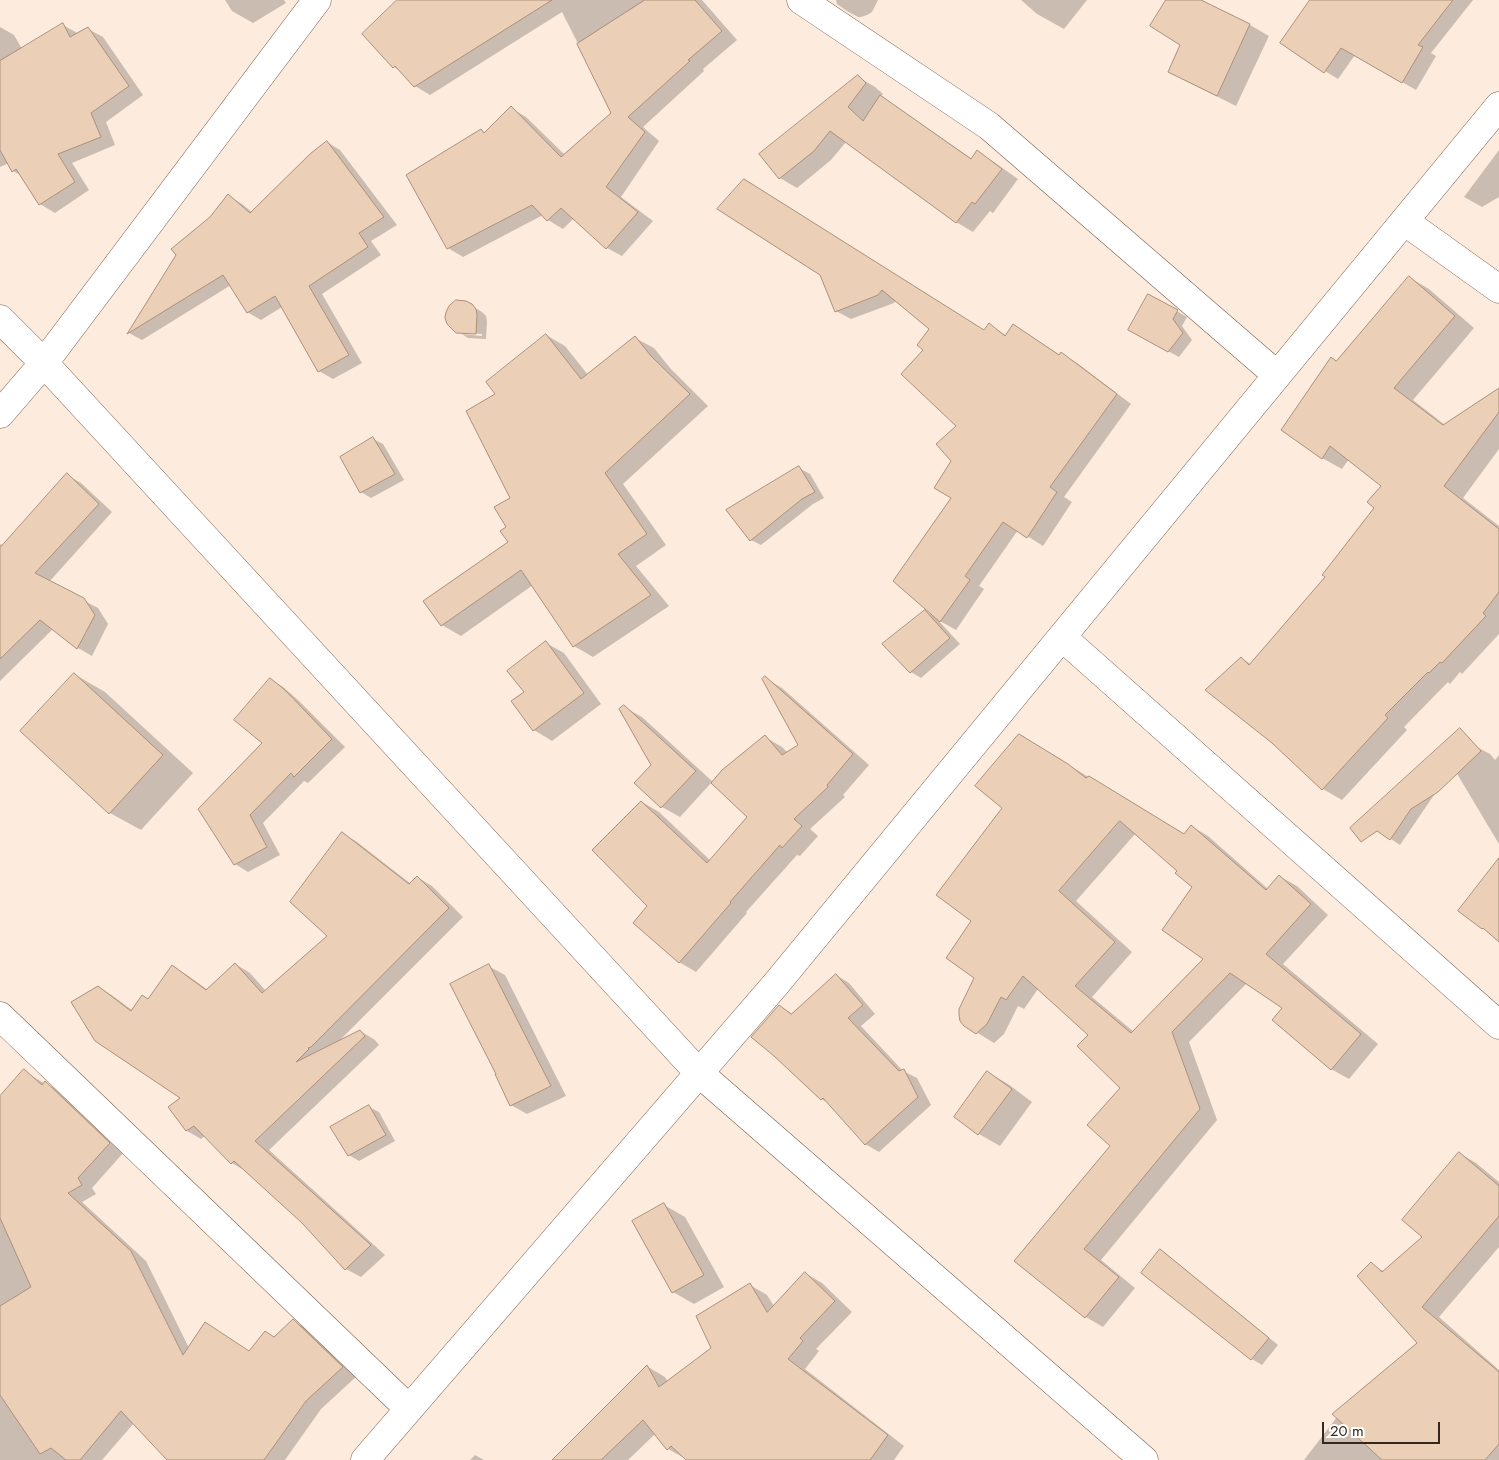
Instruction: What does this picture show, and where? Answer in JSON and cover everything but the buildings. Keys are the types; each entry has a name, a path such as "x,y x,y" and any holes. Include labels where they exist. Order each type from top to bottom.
{"street":[{"path":"0,414 44,363 318,0"},
{"path":"801,0 989,126 1277,375"},
{"path":"365,1460 782,976 1499,106"},
{"path":"1404,221 1499,289"},
{"path":"0,319 44,363 699,1073 1144,1460"},
{"path":"1062,637 1499,1025"},
{"path":"0,1016 409,1409"}]}
